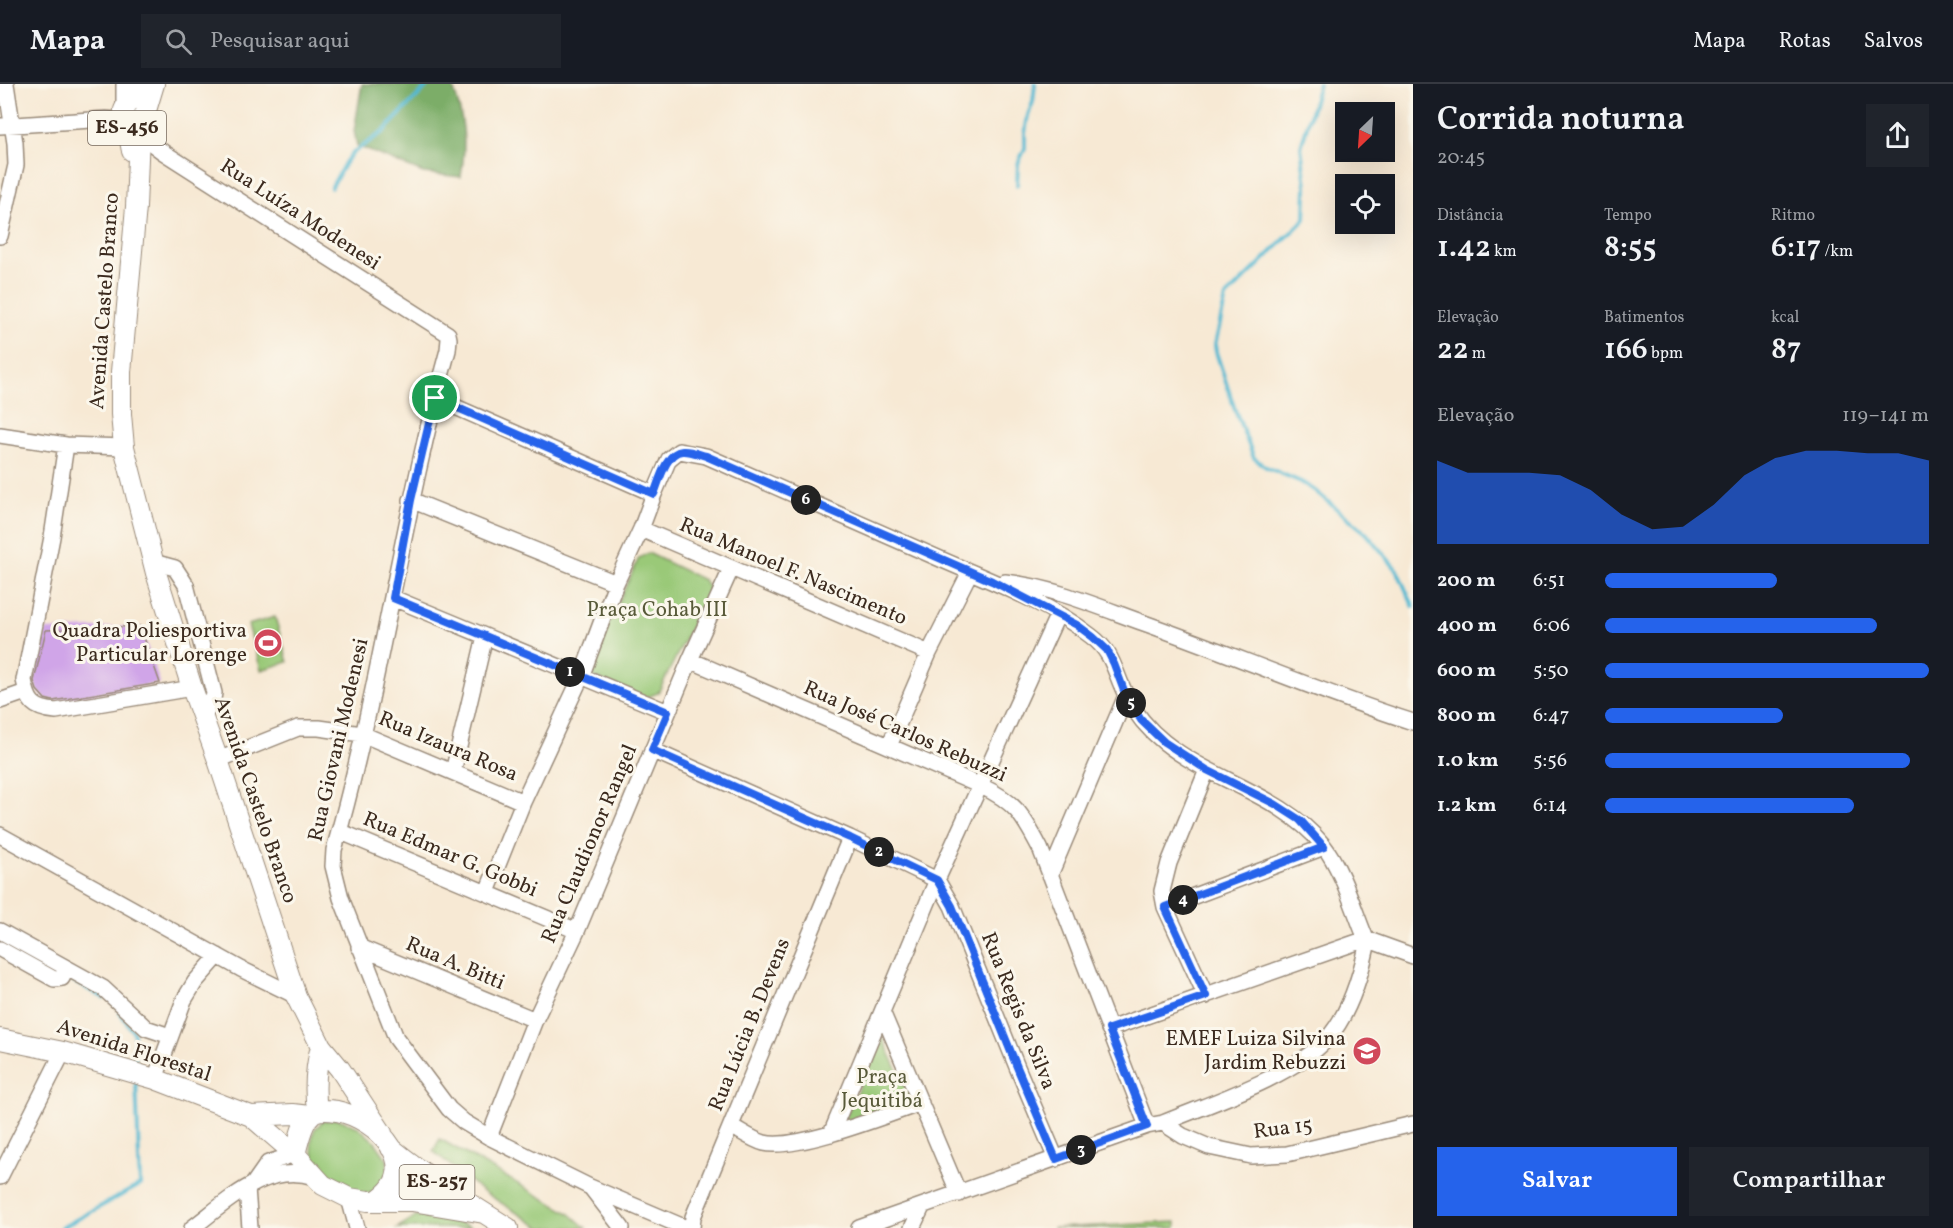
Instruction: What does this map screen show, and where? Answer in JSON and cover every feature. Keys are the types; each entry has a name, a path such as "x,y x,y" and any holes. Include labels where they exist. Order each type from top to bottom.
{"main road":[{"name":"Avenida Castelo Branco","path":"154,84 135,89 130,122 137,174 121,372 124,447 153,562 192,688 296,996 321,1046 340,1069 387,1141 419,1170 508,1228"},
{"path":"130,122 135,89"},
{"name":"Avenida Florestal","path":"0,1039 63,1052 154,1079 251,1116 295,1154"},
{"path":"314,1177 295,1154 304,1124 313,1114 315,1070 321,1046"},
{"name":"ES-257","path":"313,1114 333,1111 346,1113 368,1123 387,1141"},
{"name":"Avenida Florestal","path":"251,1116 313,1114"},
{"path":"376,1201 388,1192 395,1177 396,1160 387,1141"},
{"name":"ES-257","path":"314,1177 335,1192 349,1198 412,1201 484,1213"}],"street":[{"path":"0,236 16,165 6,125 6,84"},
{"path":"6,125 106,119 130,122"},
{"name":"Rua Luíza Modenesi","path":"130,122 192,171 440,328"},
{"name":"Rua Giovani Modenesi","path":"440,328 448,334 449,339 411,500 393,598 334,850 333,866 341,898 396,1038 449,1109 464,1122 489,1137 590,1187 623,1228"},
{"path":"435,398 654,494"},
{"path":"0,435 66,445 124,447"},
{"path":"66,445 52,537 24,680 26,692 32,704 42,710 56,711 192,688"},
{"path":"487,892 523,802 581,677 616,583 669,459 679,451 706,456 992,581 1058,614 1093,637 1107,650 1126,696 1141,720 1164,742 1207,770 1275,804 1300,820 1324,847 1340,875 1367,946 1354,990 1338,1025 1326,1040 1307,1056 1272,1078 1163,1123 1147,1126 859,1228"},
{"path":"411,500 616,583"},
{"name":"Rua Manoel F. Nascimento","path":"641,529 929,653"},
{"path":"153,562 175,568 186,585 214,693 203,718"},
{"name":"Rua Claudionor Rangel","path":"489,1137 535,1020 577,932 690,660 731,569"},
{"path":"889,746 929,653 970,572"},
{"path":"992,581 1037,587 1084,601 1413,722"},
{"path":"393,598 668,712"},
{"path":"831,1134 937,880 1058,614"},
{"path":"453,772 485,636"},
{"name":"Rua José Carlos Rebuzzi","path":"690,660 981,786 998,794 1014,806 1025,820 1040,848 1147,1126"},
{"path":"0,701 26,692"},
{"path":"1050,875 1126,696"},
{"name":"Rua Izaura Rosa","path":"218,760 298,728 319,728 362,734 523,802"},
{"path":"652,750 850,838 937,880"},
{"path":"1206,996 1165,907 1162,891 1169,863 1207,770"},
{"name":"Rua Edmar G. Gobbi","path":"339,831 577,932"},
{"path":"0,835 218,956 296,996"},
{"name":"Rua Lúcia B. Devens","path":"692,1228 693,1217 850,838"},
{"path":"1165,907 1324,847"},
{"name":"Rua Regis da Silva","path":"937,880 952,906 1056,1159"},
{"path":"0,931 103,988 146,1029 170,1036"},
{"path":"1109,1029 1366,939 1413,956"},
{"name":"Rua A. Bitti","path":"359,947 535,1020"},
{"path":"0,949 54,979 62,978 67,968"},
{"path":"154,1079 189,990 218,956"},
{"path":"883,1014 959,1194"},
{"path":"0,1176 63,1052"},
{"path":"731,1126 765,1143 785,1144 831,1134 921,1103"},
{"name":"Rua 15","path":"1163,1123 1184,1136 1209,1146 1251,1156 1287,1154 1413,1124"},
{"path":"250,1228 251,1186 267,1163 295,1154"},
{"path":"192,1228 251,1186 273,1175 301,1172 314,1177"},
{"path":"590,1187 687,1228"},
{"path":"349,1198 357,1228"},
{"path":"912,1228 922,1207"},
{"path":"623,1228 625,1217 638,1208"}],"green space":[{"path":"362,84 452,84 463,130 464,152 461,177 423,173 357,146 354,131"},
{"name":"Praça Cohab III","path":"648,553 704,580 710,589 658,693 645,698 590,675 592,659 639,558"},
{"name":"Quadra Poliesportiva Particular Lorenge","path":"275,617 288,662 261,670 248,625"},
{"name":"Praça Jequitibá","path":"882,1037 913,1103 842,1124"},
{"path":"338,1119 358,1127 375,1142 387,1159 389,1175 378,1193 355,1194 330,1178 315,1161 311,1143 314,1130 323,1121"},
{"path":"440,1139 569,1213 586,1228 541,1228 482,1191 433,1151"},
{"path":"428,1213 442,1215 472,1228 397,1228 415,1217"},
{"path":"1176,1222 1176,1228 1052,1228"}],"building":[{"path":"140,626 160,683 53,701 45,699 37,690 34,681 46,630"}],"waterway":[{"path":"331,188 346,161 354,152 383,132 429,84"},
{"path":"1017,185 1018,164 1025,148 1025,133 1035,84"},
{"path":"1319,84 1301,147 1306,186 1305,219 1226,297 1215,345 1216,352 1254,458 1266,467 1314,490 1366,533 1397,570 1413,606"},
{"path":"6,943 31,957"},
{"path":"66,977 104,998"},
{"path":"120,1013 134,1033 135,1067"},
{"path":"61,1228 140,1185 136,1081"}],"place":[{"name":"Quadra Poliesportiva Particular Lorenge","path":"268,643"},
{"name":"EMEF Luiza Silvina Jardim Rebuzzi","path":"1367,1051"}],"route":[{"path":"435,398 654,494 669,459 676,452 687,451 706,456 992,581 1077,625 1107,650 1126,696 1141,720 1164,742 1207,770 1275,804 1300,820 1324,847 1165,907 1206,996 1109,1029 1147,1126 1056,1159 952,906 937,880 850,838 652,750 668,712 393,598 411,500 435,398"}]}
